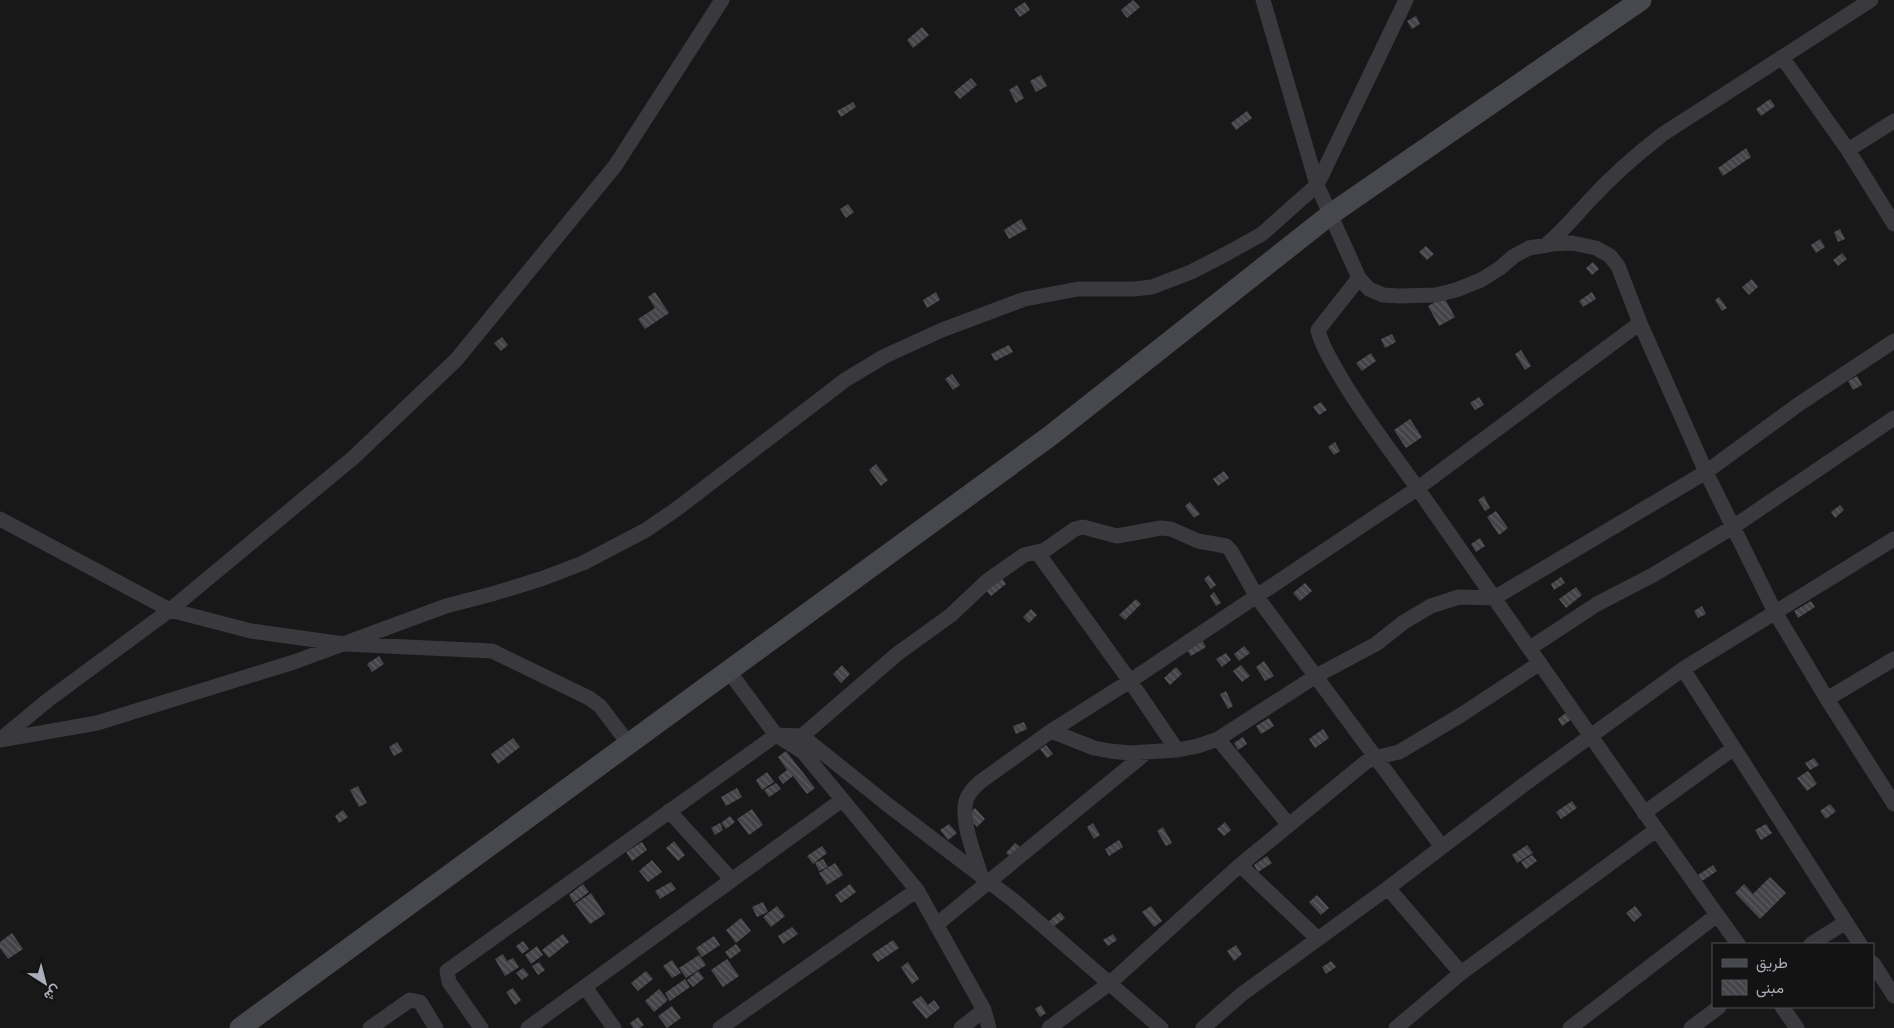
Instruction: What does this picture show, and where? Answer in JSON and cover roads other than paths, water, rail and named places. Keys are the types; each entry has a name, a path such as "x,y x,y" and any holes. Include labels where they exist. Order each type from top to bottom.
{"main road":[{"path":"240,1028 1050,436 1331,214 1641,0"}],"street":[{"path":"0,740 48,700 170,610 354,457 456,360 614,166 722,0"},
{"path":"1263,0 1317,185 1359,278 1369,289 1383,295 1399,296 1436,294 1456,290 1482,280 1514,256 1529,248 1546,245 1572,243 1596,248 1610,256 1618,266 1640,323 1706,472 1775,612 1827,699 1894,804"},
{"path":"0,740 97,723 294,662 446,606 542,579 583,563 646,530 678,508 845,380 885,356 942,330 1035,297 1078,289 1134,289 1152,287 1191,272 1262,234 1317,185 1406,0"},
{"path":"1546,245 1562,232 1618,172 1663,134 1871,0"},
{"path":"1782,57 1891,214"},
{"path":"1848,150 1894,121"},
{"path":"1359,278 1323,321 1318,330 1320,340 1345,385 1383,442 1418,488 1530,648 1590,737 1737,943"},
{"path":"986,879 964,814 966,799 980,782 1051,731 1257,597 1418,488 1640,323"},
{"path":"1051,731 1094,748 1130,753 1177,750 1198,746 1218,738 1316,676 1376,644 1404,622 1431,606 1459,597 1494,598 1706,472 1799,404 1894,341"},
{"path":"1530,648 1597,604 1653,575 1734,527 1894,418"},
{"path":"0,519 170,610 250,631 344,644 492,651 590,698 600,706 628,743"},
{"path":"802,736 897,654 950,615 987,581 1024,555 1045,550 1076,529 1084,527 1117,536 1161,528 1171,529 1198,541 1226,546 1231,551 1257,597 1374,758 1442,847"},
{"path":"1202,1028 1242,994 1317,938 1388,888 1683,669 1894,539"},
{"path":"1037,552 1177,750"},
{"path":"1827,699 1894,659"},
{"path":"1049,1028 1110,983 1240,865 1366,762 1374,758 1399,752 1461,716 1540,663"},
{"path":"1683,669 1859,943"},
{"path":"728,670 776,735 803,752 917,890 984,1010 989,1028"},
{"path":"481,1028 449,982 447,971 776,735 802,736 888,805 986,879 1161,1028"},
{"path":"1218,738 1289,825"},
{"path":"1644,813 1734,748"},
{"path":"936,926 986,879 1147,752"},
{"path":"528,1028 842,800"},
{"path":"669,811 732,880"},
{"path":"1396,1028 1461,973 1656,830"},
{"path":"1240,865 1317,938"},
{"path":"1388,888 1461,973"},
{"path":"730,1025 917,890"},
{"path":"1570,1028 1717,915"},
{"path":"1812,943 1846,922"},
{"path":"1874,965 1894,996"},
{"path":"586,987 614,1028"},
{"path":"370,1028 410,1000 420,1002 436,1028"},
{"path":"1690,1028 1718,1008"},
{"path":"1783,1008 1797,1028"},
{"path":"961,1028 984,1010"}]}
